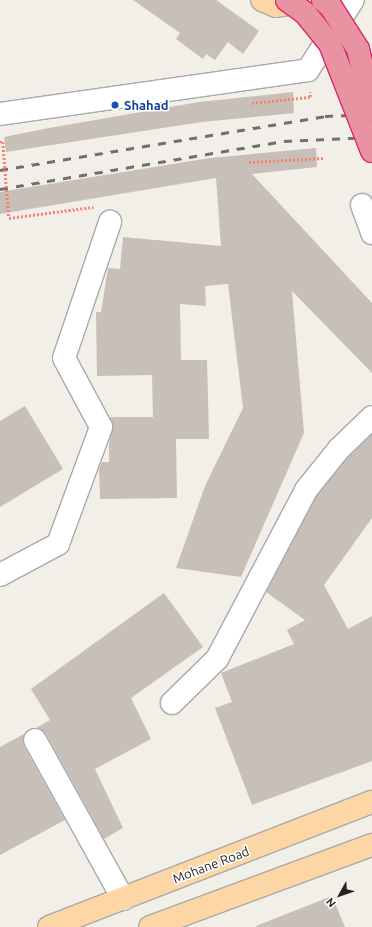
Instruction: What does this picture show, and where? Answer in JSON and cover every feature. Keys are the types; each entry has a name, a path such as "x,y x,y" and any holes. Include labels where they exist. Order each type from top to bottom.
{"highway":[{"path":"287,0 305,13 330,44 372,151"},
{"path":"323,0 331,7 358,49 372,109"}],"main road":[{"path":"262,0 276,6 314,0"},
{"name":"Mohane Road","path":"49,927 372,802"},
{"path":"150,927 372,846"}],"street":[{"path":"0,114 308,70 354,0"},
{"path":"362,205 372,233"},
{"path":"0,575 58,544 101,427 64,358 105,214"},
{"path":"172,703 217,659 306,490 339,449 372,417"},
{"path":"35,740 123,899"}],"path":[{"path":"248,103 310,97"},
{"path":"2,142 8,218 105,214"},
{"path":"249,162 325,158"}],"building":[{"path":"133,0 216,0 259,31 243,54 228,42 215,60 206,54 203,59 176,39 180,33"},
{"path":"293,92 294,113 202,122 6,152 4,137 199,102"},
{"path":"316,148 317,167 252,174 372,303 372,373 292,291 304,433 241,577 176,568 205,486 243,408 228,284 205,286 206,306 180,304 181,360 207,360 209,439 176,439 177,498 100,499 99,469 102,462 109,462 109,443 113,426 110,417 153,417 152,375 97,376 96,312 101,312 108,268 120,269 123,237 221,246 216,178 0,214 0,192 210,158"},
{"path":"25,406 63,469 0,507 0,421"},
{"path":"372,434 372,518 324,585 348,629 372,616 372,761 252,805 215,708 232,702 221,673 294,644 287,630 305,620 266,592 316,497 348,457"},
{"path":"164,593 203,647 131,698 151,739 95,769 123,828 104,839 46,734 36,728 50,720 31,689"},
{"path":"24,734 24,746 65,820 0,855 0,747"},
{"path":"332,896 345,927 256,927 256,926"}],"railway":[{"path":"0,170 325,116 372,114"},
{"path":"0,189 284,141 372,137"}],"place":[{"name":"Shahad","path":"115,105"}]}
